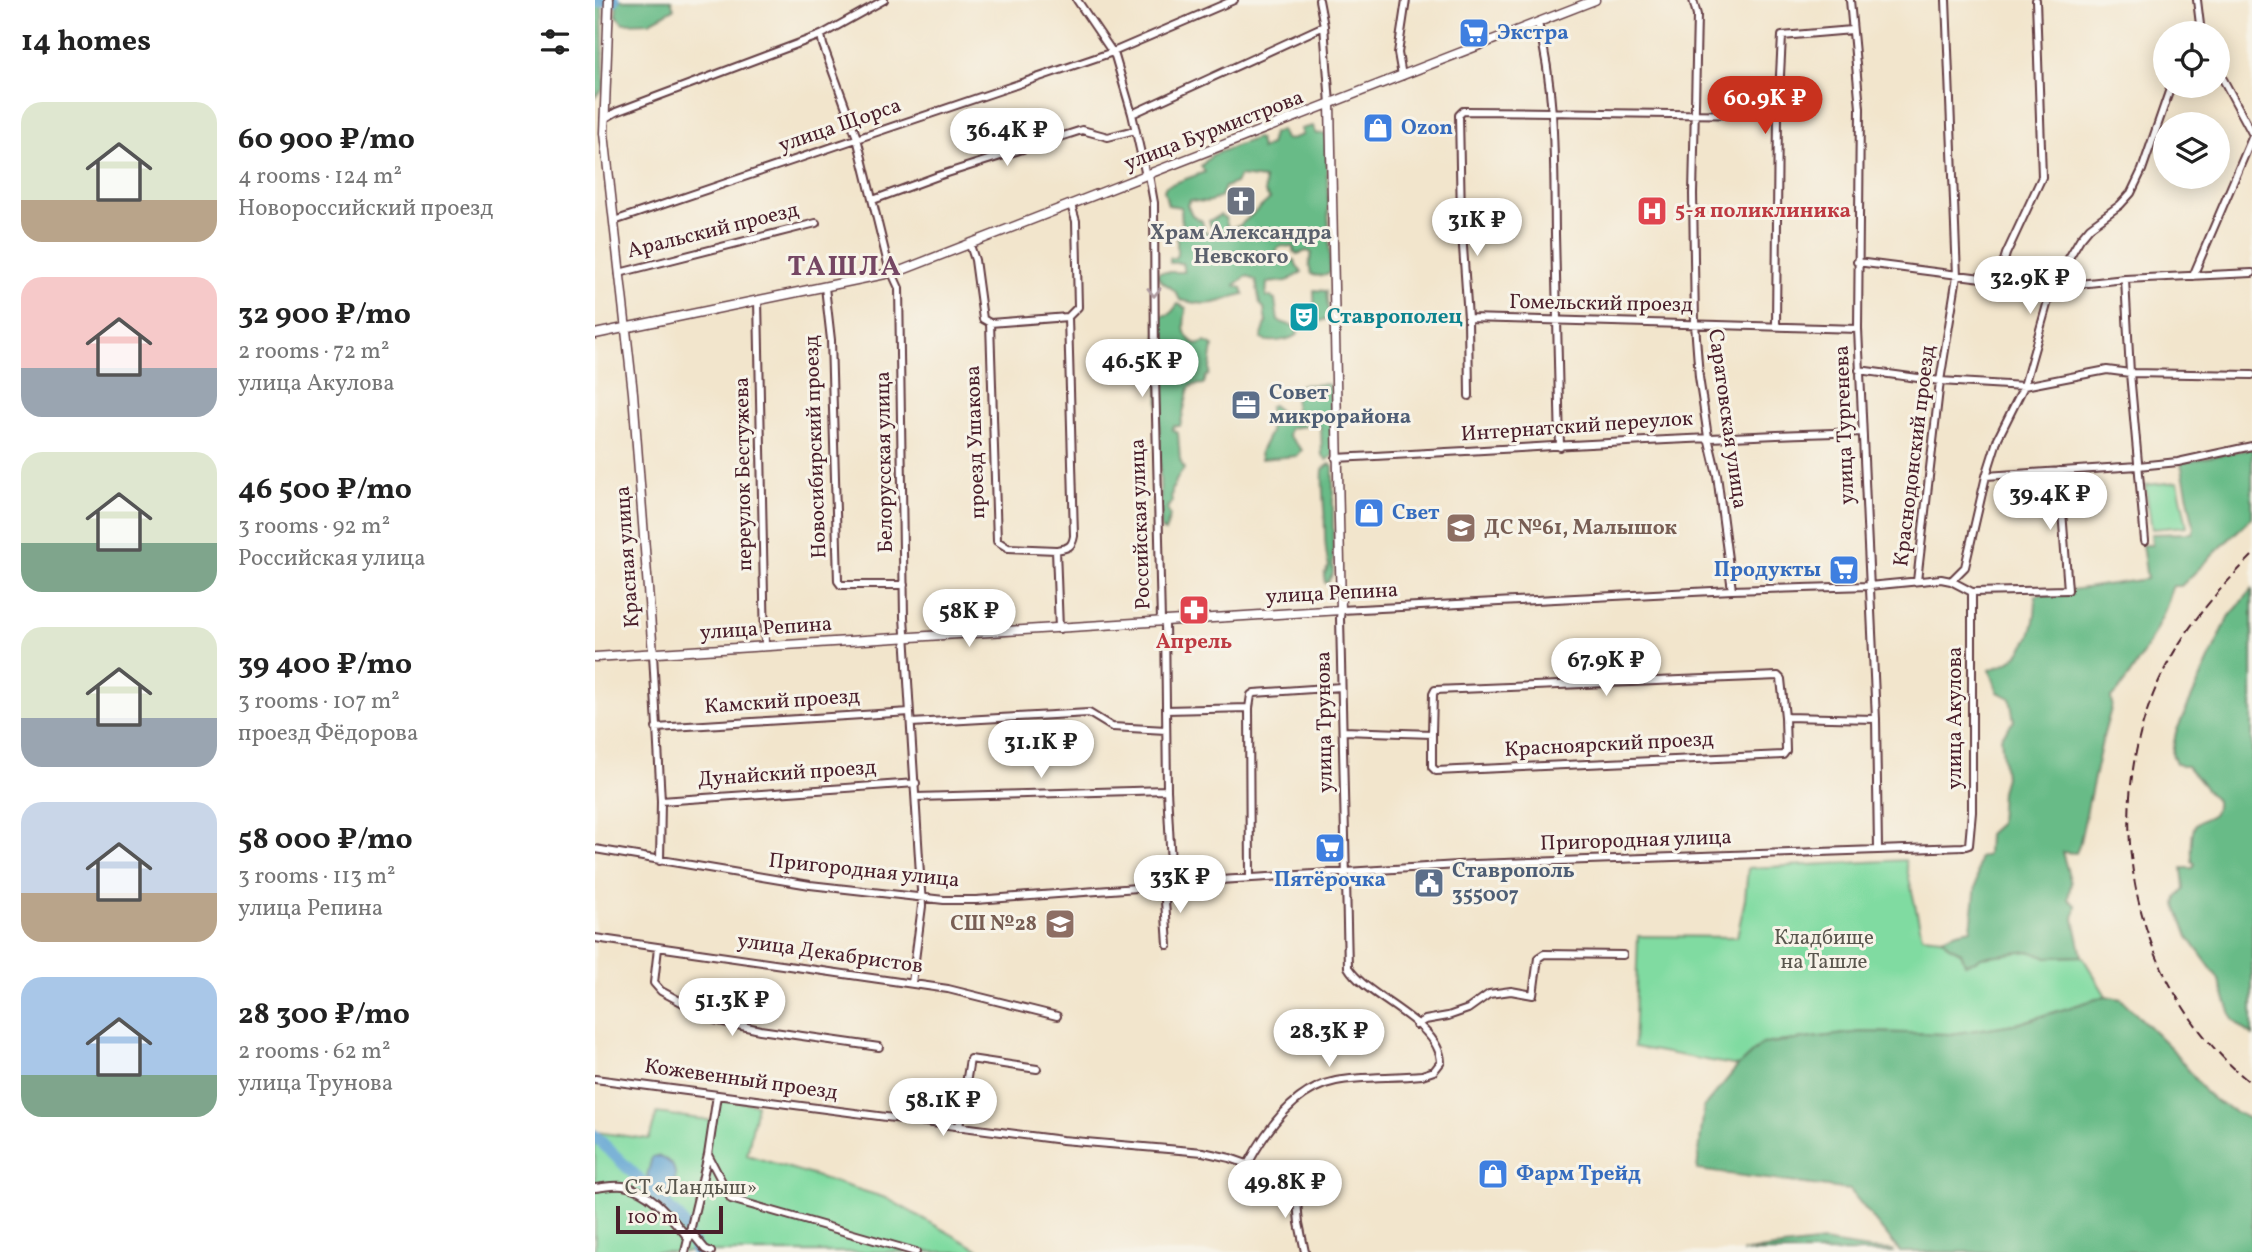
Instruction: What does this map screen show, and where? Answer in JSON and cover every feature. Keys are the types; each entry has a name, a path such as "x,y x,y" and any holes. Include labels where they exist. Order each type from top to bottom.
{"street":[{"name":"Красная улица","path":"609,0 601,125 633,393 653,654 660,861"},
{"path":"601,125 616,112 821,35 884,0"},
{"name":"Российская улица","path":"1077,0 1113,52 1154,203 1155,375 1172,883"},
{"name":"улица Щорса","path":"614,221 1113,52 1234,0"},
{"path":"1319,0 1324,26 1330,104"},
{"path":"1402,76 1398,53 1406,0"},
{"name":"улица Бурмистрова","path":"595,334 891,274 1595,0"},
{"name":"Саратовская улица","path":"1693,0 1697,15 1693,194 1695,324 1699,377 1717,475 1732,590"},
{"name":"улица Тургенева","path":"1850,0 1860,108 1858,329 1876,719 1878,848"},
{"name":"Краснодонский проезд","path":"1917,581 1941,381 1957,276 1946,0"},
{"path":"1998,281 2006,254 2042,177 2036,0"},
{"path":"2197,0 2200,21"},
{"path":"1538,23 1546,51 1551,111 1560,447"},
{"path":"1132,114 1324,26"},
{"path":"1776,325 1778,114 1782,36 1852,30"},
{"name":"Белорусская улица","path":"821,35 857,138 891,274 899,288 905,638 922,898 912,983"},
{"path":"2193,276 2252,136 2230,93"},
{"path":"1951,581 1965,567 1986,476 1998,438 2024,386 2052,287 2085,233 2131,193 2142,170 2167,98"},
{"name":"улица Трунова","path":"1248,1164 1274,1124 1294,1103 1317,1087 1333,1081 1434,1072 1440,1066 1441,1056 1431,1039 1416,1024 1357,978 1349,967 1330,104"},
{"path":"1469,396 1468,318 1461,218 1459,115 1462,111 1695,116 1778,114"},
{"path":"873,200 938,176 1082,130 1108,137 1135,130"},
{"path":"989,323 1068,317 1078,307 1076,221 1071,205"},
{"name":"Аральский проезд","path":"619,273 815,223"},
{"name":"проезд Ушакова","path":"970,245 975,260 983,319 989,323 997,541 1008,548 1056,550"},
{"path":"1857,262 2052,287 2125,279 2252,272"},
{"path":"2125,279 2130,373 2145,541"},
{"name":"Новосибирский проезд","path":"825,287 831,340 838,581 841,584 904,585"},
{"name":"переулок Бестужева","path":"758,300 765,646"},
{"path":"1059,629 1056,550 1070,547 1074,536 1068,317"},
{"name":"Гомельский проезд","path":"1468,318 1858,329"},
{"path":"1859,370 1941,381 2024,386 2107,370 2130,373 2252,375"},
{"name":"Интернатский переулок","path":"1336,458 1560,447 1708,436 1862,432"},
{"path":"1986,476 2138,467 2178,462 2252,446"},
{"name":"улица Репина","path":"595,657 1341,610 1732,590 1869,586 1941,579 1972,592 2068,590 2059,471"},
{"name":"улица Акулова","path":"1969,845 1972,812 1972,592"},
{"name":"Красноярский проезд","path":"1778,676 1781,679 1786,751 1783,755 1436,771 1432,767 1432,734 1435,690 1778,676"},
{"path":"1250,877 1250,698 1254,693 1341,687"},
{"path":"1166,710 1249,708"},
{"name":"Камский проезд","path":"656,728 910,712"},
{"path":"911,723 1089,713 1112,727 1166,730"},
{"path":"1785,717 1876,719"},
{"path":"1343,731 1432,734"},
{"name":"Дунайский проезд","path":"660,801 915,783"},
{"path":"916,797 1167,790"},
{"name":"Пригородная улица","path":"595,849 810,885 922,898 976,900 1250,877 1474,864 1860,852 1878,848 1969,845"},
{"path":"1164,886 1168,945"},
{"name":"улица Декабристов","path":"595,938 948,989 1057,1016"},
{"path":"658,948 654,983 661,991 715,1020 760,1030 879,1047"},
{"path":"1416,1024 1468,1009 1489,994 1511,991 1533,995 1538,958 1544,954 1623,955"},
{"path":"959,1127 970,1059 1037,1069"},
{"name":"Кожевенный проезд","path":"595,1079 1062,1140 1203,1152 1295,1181 1305,1252"},
{"path":"685,1252 708,1155 717,1095"},
{"path":"708,1155 731,1199 916,1252"},
{"path":"595,1188 623,1186 639,1191 711,1252"}],"green space":[{"path":"595,0 602,0 604,85 595,97"},
{"path":"617,0 671,0 674,9 650,22 623,23 616,15"},
{"path":"1313,126 1316,134 1326,133 1330,272 1321,276 1311,274 1309,264 1312,253 1307,251 1297,254 1294,247 1282,246 1277,249 1276,257 1280,263 1295,260 1302,272 1287,281 1267,283 1266,297 1275,300 1278,321 1296,327 1298,334 1280,341 1270,341 1261,339 1266,323 1256,281 1247,276 1235,285 1242,288 1244,294 1206,304 1180,300 1157,275 1160,272 1184,272 1182,263 1170,263 1170,258 1177,255 1177,233 1182,226 1181,207 1168,205 1164,190 1166,186 1205,172 1201,166 1212,155 1256,138 1259,139 1261,149 1270,145 1273,133 1281,130 1288,140 1303,135 1301,129","holes":["1239,176 1264,179 1265,193 1270,199 1239,226 1228,228 1225,218 1220,215 1209,221 1211,227 1218,228 1216,232 1205,233 1202,221 1192,215 1187,205 1190,200 1206,202 1220,197 1225,187 1235,183"]},
{"path":"1314,290 1326,291 1329,318 1315,323"},
{"path":"1178,304 1186,308 1184,330 1188,338 1197,345 1205,342 1213,346 1209,375 1206,376 1204,384 1189,388 1180,426 1174,426 1172,429 1178,433 1180,460 1184,469 1176,480 1172,502 1167,508 1170,516 1165,532 1161,529 1157,317 1170,314"},
{"path":"1328,384 1331,390 1333,456 1327,460 1322,455 1321,427 1317,426 1314,418 1307,419 1306,426 1290,428 1288,435 1302,450 1297,456 1261,459 1260,452 1270,432 1269,407 1272,405 1290,420 1297,419 1295,402 1299,385"},
{"path":"2252,448 2252,517 2181,586 2173,586 2149,643 2126,680 2111,698 2112,705 2079,846 2076,853 2062,852 2071,883 2068,899 2076,906 2074,919 2082,956 2045,957 2029,951 1981,957 1965,964 1961,952 1949,946 1942,938 1971,929 1979,858 1987,855 1988,834 1999,824 2001,791 2005,777 2001,737 2014,721 2010,698 1998,692 1990,670 2013,659 2026,643 2034,620 2036,595 2147,579 2142,545 2152,545 2151,534 2192,533 2194,527 2181,463"},
{"path":"1330,464 1333,466 1333,573 1325,583 1324,574 1329,566 1325,544 1323,469"},
{"path":"2178,482 2187,526 2152,529 2145,485"},
{"path":"2252,590 2252,1036 2233,1020 2218,978 2188,937 2176,905 2177,898 2184,889 2182,868 2193,868 2195,864 2192,861 2193,830 2198,822 2215,812 2216,801 2187,766 2176,763 2172,754 2176,732 2228,618"},
{"name":"Кладбище на Ташле","path":"1905,860 1922,936 1942,938 1949,946 1976,961 1981,957 2029,951 2045,957 2082,956 2106,996 2020,1023 1951,1034 1861,1032 1762,1044 1738,1066 1634,1047 1638,936 1737,937 1748,868"},
{"path":"2106,996 2121,999 2172,1049 2205,1092 2218,1103 2252,1120 2252,1252 1900,1252 1850,1190 1697,1170 1704,1107 1738,1066 1762,1044 1861,1032 1951,1034 2020,1023"},
{"name":"СТ «Ландыш»","path":"718,1099 757,1104 747,1155 886,1198 983,1252 595,1252 595,1132 649,1139 657,1113 715,1121"},
{"path":"1823,1242 1894,1252 1742,1252"}],"water":[{"path":"652,1157 669,1162 675,1172 672,1190 668,1196 652,1186 647,1176"}],"waterway":[{"name":"ТАШЛА","path":"595,2 614,0"},
{"path":"595,1136 681,1220 687,1230"},
{"path":"692,1242 696,1252"}],"railway":[{"path":"2252,556 2199,615 2158,683 2140,736 2131,790 2130,845 2138,900 2155,952 2179,1001 2212,1045 2252,1084"}],"place":[{"name":"Экстра","path":"1474,33"},
{"name":"Ozon","path":"1378,128"},
{"name":"Храм Александра Невского","path":"1241,201"},
{"name":"5-я поликлиника","path":"1652,211"},
{"name":"Ставрополец","path":"1304,317"},
{"name":"Совет микрорайона","path":"1246,405"},
{"name":"Свет","path":"1369,513"},
{"name":"ДС №61, Малышок","path":"1461,528"},
{"name":"Продукты","path":"1844,570"},
{"name":"Апрель","path":"1194,610"},
{"name":"Пятёрочка","path":"1330,848"},
{"name":"Ставрополь 355007","path":"1429,883"},
{"name":"СШ №28","path":"1060,924"},
{"name":"Фарм Трейд","path":"1493,1174"}],"district":[{"name":"ТАШЛА","path":"845,267"}]}
